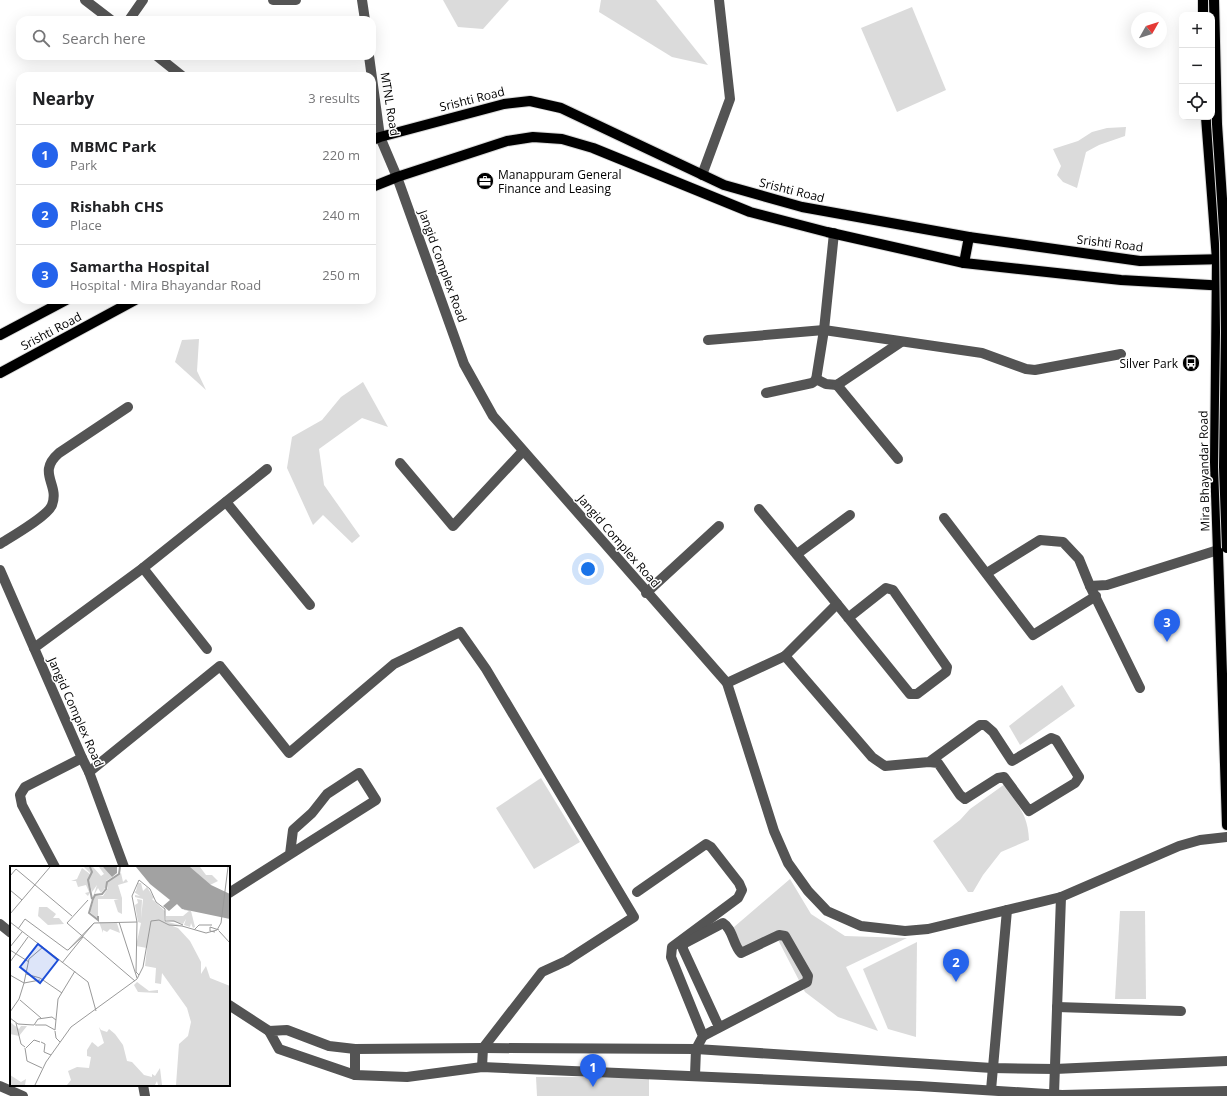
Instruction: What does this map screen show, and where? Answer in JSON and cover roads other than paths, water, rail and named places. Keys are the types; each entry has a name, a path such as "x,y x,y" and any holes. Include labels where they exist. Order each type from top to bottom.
{"main road":[{"path":"1203,0 1203,12"},
{"path":"1214,0 1217,124 1225,243 1222,549"},
{"name":"Srishti Road","path":"376,138 504,104 530,101 561,108 724,185 765,198 802,207 969,237 1140,261 1222,259"},
{"name":"Mira Bhayandar Road","path":"1206,120 1222,259 1215,462 1222,549 1227,825"},
{"path":"376,185 397,177 507,141 532,137 562,139 594,148 760,214 964,263 1121,280 1222,286"},
{"path":"760,214 765,198"},
{"path":"964,263 969,237"},
{"name":"Srishti Road","path":"0,335 58,304"},
{"name":"Srishti Road","path":"0,373 128,304"}],"street":[{"path":"85,0 106,16"},
{"path":"132,16 143,0"},
{"path":"273,0 296,0"},
{"path":"362,0 364,16"},
{"path":"702,174 730,99 719,0"},
{"path":"162,60 177,72"},
{"name":"MTNL Road","path":"369,60 370,72"},
{"name":"MTNL Road","path":"376,138 397,177"},
{"name":"Jangid Complex Road","path":"397,177 464,364 493,416 646,593 727,683"},
{"path":"766,393 812,383 816,379 824,330 834,233"},
{"path":"708,340 824,330 982,353 1026,369 1035,370 1121,354"},
{"path":"816,379 826,384 837,385 901,342"},
{"path":"837,385 898,459"},
{"path":"0,544 28,526 52,506 53,496 48,472 50,461 59,453 128,407"},
{"path":"400,463 453,526 523,451"},
{"path":"34,648 142,568 267,469"},
{"path":"226,502 310,605"},
{"path":"759,509 910,694 917,694 946,672 947,667 893,590 886,588 848,618"},
{"path":"797,554 850,516"},
{"path":"944,518 1033,636 1096,596"},
{"path":"646,593 719,526"},
{"path":"987,574 1040,540 1063,542 1079,559 1090,586 1140,688"},
{"path":"1090,586 1108,585 1222,549"},
{"path":"142,568 208,649"},
{"name":"Jangid Complex Road","path":"0,570 89,772 124,866"},
{"path":"837,604 785,656 727,683 774,831 788,863 808,891 826,911 861,926 905,931 928,929 1060,897 1179,846 1200,840 1227,837"},
{"path":"89,772 220,666 289,754 394,664 460,632 486,669 634,917 566,961 542,972 483,1048 482,1067"},
{"path":"785,656 872,757 885,766 929,762 938,763 960,795 965,799 998,778 1004,776 1029,811 1075,783 1079,777 1056,740 1051,738 1012,761 994,732 985,725 980,726 929,762"},
{"path":"54,866 22,805 20,795 25,787 82,758"},
{"path":"230,892 376,800 358,773 327,794 312,813 293,830 290,854"},
{"path":"637,892 706,844 711,847 739,883 742,890 738,898 672,947 670,952 703,1036"},
{"path":"1054,1094 1060,897"},
{"path":"991,1090 1007,910"},
{"path":"695,1076 696,1049 703,1036 807,982 808,976 785,936 779,935 746,953 741,953 735,946 728,928 723,923 683,944 683,949 719,1027"},
{"path":"0,924 10,932"},
{"path":"230,1006 269,1032 279,1049 355,1075 407,1077 482,1067 1054,1094 1227,1091"},
{"path":"1057,1007 1181,1011"},
{"path":"269,1032 287,1030 329,1046 355,1049 696,1049 992,1068 1054,1069 1227,1061"},
{"path":"355,1049 355,1075"},
{"path":"0,1086 23,1096"},
{"path":"143,1086 145,1096"}],"place":[{"name":"Manappuram General Finance and Leasing","path":"485,181"},
{"name":"Silver Park","path":"1191,363"},
{"name":"Samartha Hospital","path":"1167,642"},
{"name":"Rishabh CHS","path":"956,982"},
{"name":"MBMC Park","path":"593,1087"}]}
